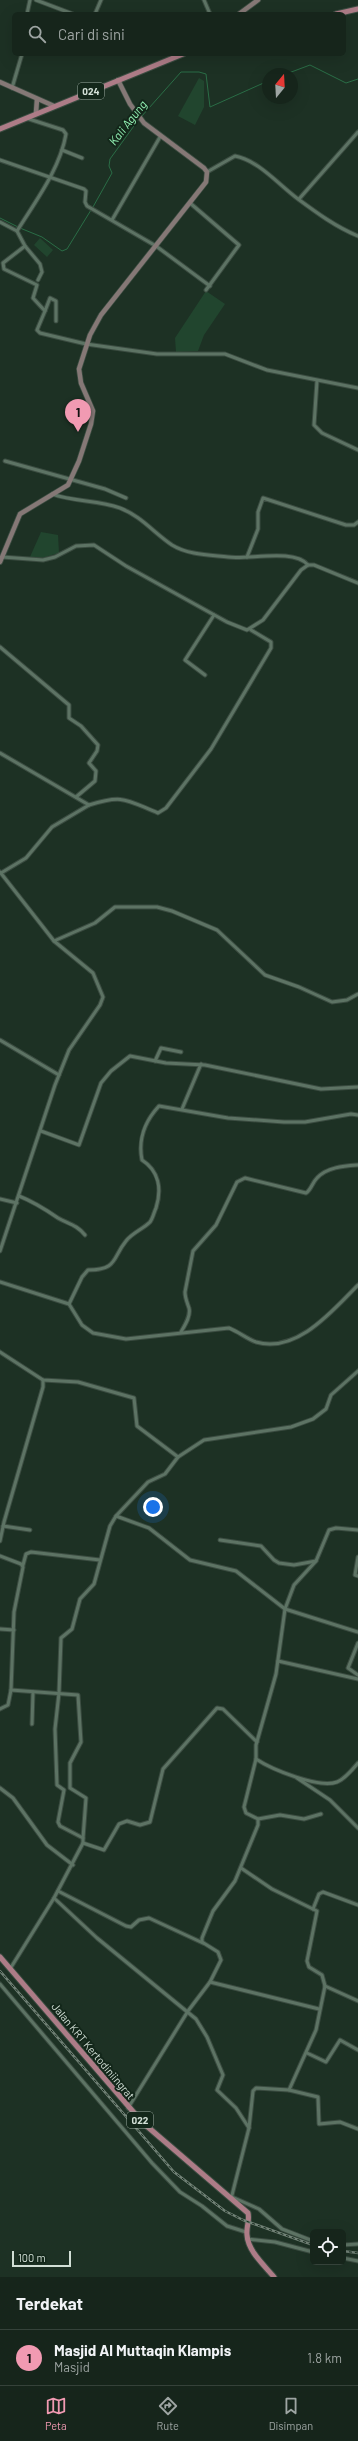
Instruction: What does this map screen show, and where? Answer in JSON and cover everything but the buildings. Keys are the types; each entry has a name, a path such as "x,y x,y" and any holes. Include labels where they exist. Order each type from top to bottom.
{"main road":[{"path":"345,12 358,9"},
{"name":"024","path":"0,129 178,56"},
{"name":"Jalan KRT Kertodiniingrat","path":"0,1957 128,2108 152,2132 248,2213 249,2220 246,2232 247,2239 256,2256 274,2277"}],"street":[{"path":"27,12 30,0"},
{"path":"36,0 68,12"},
{"path":"97,12 101,0"},
{"path":"204,0 209,12"},
{"path":"241,12 258,0"},
{"path":"12,88 21,56"},
{"path":"118,80 140,118 160,137 196,160 207,172"},
{"path":"0,82 54,106"},
{"path":"36,113 37,99"},
{"path":"17,231 49,177 62,150 66,132 26,118"},
{"path":"299,199 358,132"},
{"path":"112,220 160,137"},
{"path":"62,150 82,158"},
{"path":"0,1251 59,1075 69,1050 100,1005 103,997 93,973 54,941 0,873 26,858 52,827 89,805 112,798 130,799 158,813 166,808 211,749 270,648 271,642 269,639 251,630 242,630 214,615 126,566 94,545 76,546 55,557 43,560 1,559 20,514 50,494 64,487 71,480 85,443 93,411 81,383 79,369 86,344 101,315 204,185 207,172 235,156 241,157 248,160 299,199 341,228 358,236"},
{"path":"0,160 84,189 87,194 85,204 156,246 210,286"},
{"path":"190,203 239,245 206,290"},
{"path":"0,222 17,231 25,246 42,268 38,280"},
{"path":"25,246 3,263 3,266 7,272 37,285 33,298 45,311"},
{"path":"56,321 57,303 53,298 49,300 38,332 86,344 157,354 225,354 267,370 358,388"},
{"path":"317,381 314,425 322,433 358,450"},
{"path":"5,461 105,489 126,498"},
{"path":"50,494 73,501 120,508 143,521 180,549 232,558 276,556 302,560 308,565"},
{"path":"247,557 258,529 258,512 263,498 346,524 354,525 358,522"},
{"path":"251,630 263,620 301,570 308,565 314,565 358,583"},
{"path":"205,675 185,660 214,615"},
{"path":"0,647 69,705 70,718 82,726 98,745 97,751 89,763 96,771 95,781 76,797"},
{"path":"0,753 89,805"},
{"path":"54,941 95,923 115,907 157,907 172,911 216,930 265,975 299,987 332,1002 347,1000 358,994"},
{"path":"0,1040 59,1075"},
{"path":"155,1061 160,1048 181,1052"},
{"path":"41,1131 79,1145 100,1085 107,1074 130,1056 155,1061 201,1064 321,1089 358,1087"},
{"path":"182,1109 201,1064"},
{"path":"69,1304 82,1277 88,1270 101,1270 116,1260 126,1241 151,1221 160,1196 158,1176 150,1165 142,1160 139,1146 141,1135 153,1112 159,1106 228,1118 284,1122 305,1122 351,1114 358,1115"},
{"path":"181,1332 189,1313 185,1292 193,1251 216,1225 237,1182 245,1178 306,1194 318,1176 326,1171 342,1166 358,1165"},
{"path":"19,1196 33,1201 58,1218 76,1225 85,1235"},
{"path":"0,1199 17,1203"},
{"path":"0,1282 69,1304 82,1325 93,1333 126,1339 229,1328 242,1333 255,1342 271,1344 299,1337 342,1302 358,1285"},
{"path":"0,1352 43,1380 78,1382 134,1398 137,1426 178,1457"},
{"path":"83,1838 60,1826 58,1822 64,1791 57,1784 55,1729 59,1693 61,1638 72,1629 80,1599 94,1584 110,1526 116,1516 148,1482 165,1474 178,1457 204,1440 291,1427 313,1419 326,1409 331,1395 358,1371"},
{"path":"0,1541 43,1387 43,1380"},
{"path":"116,1516 149,1528 190,1560 236,1571 285,1610 358,1632"},
{"path":"3,1526 30,1530"},
{"path":"320,1814 304,1819 280,1816 258,1819 246,1812 244,1807 256,1759 257,1742 278,1661 285,1610 294,1585 316,1561 332,1528 358,1530"},
{"path":"220,1540 261,1546 274,1560 279,1563 294,1565 316,1561"},
{"path":"0,1708 8,1705 11,1690 14,1630 23,1565 26,1554 29,1552 100,1560"},
{"path":"0,1556 23,1565"},
{"path":"358,1557 355,1575 358,1576"},
{"path":"0,1629 14,1630"},
{"path":"358,1643 348,1668 358,1675"},
{"path":"278,1661 358,1679"},
{"path":"10,1969 54,1898 73,1865 83,1843 86,1798 70,1788 70,1764 81,1742 78,1695 11,1690"},
{"path":"32,1724 33,1692"},
{"path":"83,1843 104,1850 119,1824 127,1821 140,1825 150,1822 163,1769 217,1708 223,1709 257,1742"},
{"path":"256,1759 270,1768 293,1776 334,1783 340,1780 358,1764"},
{"path":"293,1776 330,1800 358,1828"},
{"path":"0,1788 13,1798 47,1845 73,1865"},
{"path":"205,1944 202,1938 213,1911 241,1868 258,1825 258,1819"},
{"path":"241,1868 291,1900 317,1911 318,1917 307,1962 309,1967 322,1975 325,1986 319,2009 316,2030 307,2053 289,2090"},
{"path":"58,1891 126,1926 131,1927 139,1920 149,1918 205,1944 216,1951 220,1957 210,1982 188,2011 128,2108"},
{"path":"313,1909 319,1894 323,1892 358,1906"},
{"path":"54,1898 97,1938 188,2011 201,2026 218,2062 223,2077 218,2090 236,2108 249,2128"},
{"path":"210,1982 319,2009"},
{"path":"0,1984 152,2163 180,2192 202,2206 226,2226 246,2232"},
{"path":"325,1986 358,2001"},
{"path":"307,2053 326,2062 340,2040 358,2050"},
{"path":"310,2240 282,2229 259,2209 231,2198 249,2128 254,2089 289,2090 318,2097"},
{"path":"319,2091 319,2124 340,2122 358,2128"},
{"path":"247,2239 275,2242 310,2251"},
{"path":"346,2245 358,2244"},
{"path":"346,2259 358,2261"}],"green space":[{"path":"199,78 204,81 204,107 195,125 178,116"},
{"path":"40,238 53,250 47,257 34,245"},
{"path":"206,291 225,304 204,335 198,351 176,352 175,338"},
{"path":"41,532 58,535 59,553 42,558 30,557"}],"waterway":[{"name":"Kali Agung","path":"298,70 310,65 346,83 358,79"},
{"name":"Kali Agung","path":"141,117 181,72 199,72 206,74 210,107 262,84"},
{"name":"Kali Agung","path":"93,207 112,173 109,166 110,159 139,119"},
{"name":"Kali Agung","path":"20,228 42,237 62,251 67,249 91,210"},
{"name":"Kali Agung","path":"0,218 18,227"}],"railway":[{"path":"0,1971 174,2172 225,2211 243,2220 310,2244"},
{"path":"346,2251 358,2253"}],"place":[{"name":"Masjid Al Muttaqin Klampis","path":"78,432"}]}
